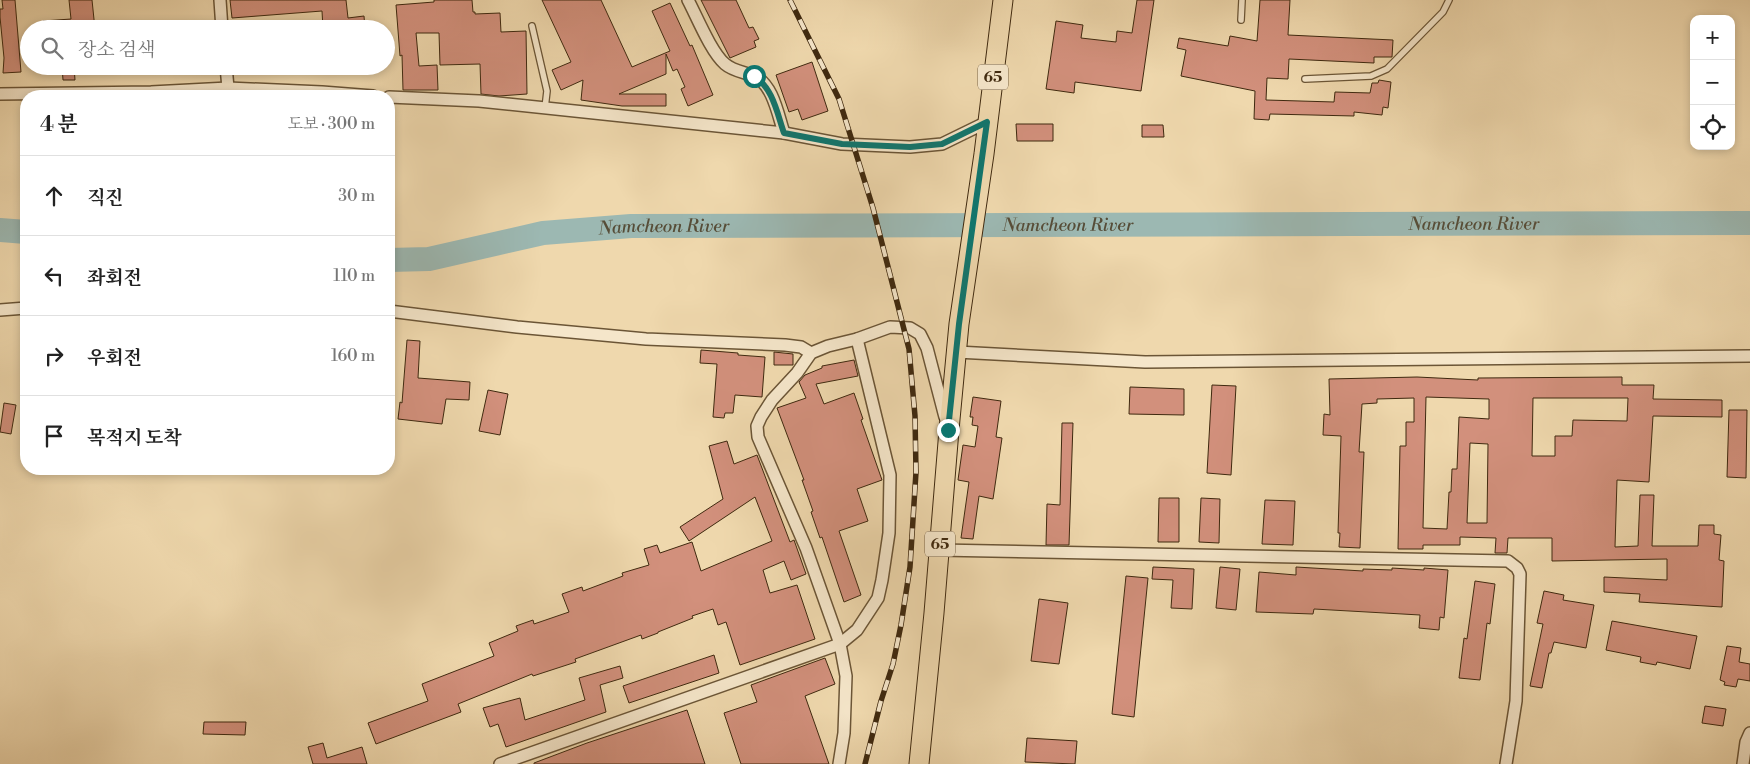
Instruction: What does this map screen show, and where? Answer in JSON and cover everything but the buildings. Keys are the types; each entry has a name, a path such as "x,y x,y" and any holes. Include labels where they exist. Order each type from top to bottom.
{"main road":[{"name":"65","path":"919,764 959,324 984,154 1003,0"}],"street":[{"path":"220,0 221,20"},
{"path":"688,0 712,46 724,64 763,81 769,90 784,133"},
{"path":"227,75 228,88"},
{"path":"190,90 228,88 275,90"},
{"path":"0,94 20,94"},
{"path":"395,97 470,101 544,108 784,133 842,144 910,147 942,144 987,122"},
{"path":"0,310 20,308"},
{"path":"395,312 517,327 646,339 785,345 801,347 811,352"},
{"path":"840,764 844,733 846,676 840,644 806,548 758,437 757,426 772,400 797,373 811,352 890,328 910,328 920,334 926,348 948,430"},
{"path":"500,764 840,644 857,630 878,598 882,580 889,533 890,475 857,339"},
{"path":"957,352 1145,362 1750,356"},
{"path":"939,550 1508,561 1517,568 1520,574 1516,701 1506,764"},
{"path":"1743,764 1746,742 1750,733"}],"lane":[{"path":"1241,20 1242,0"},
{"path":"1304,79 1371,76 1388,69 1443,12 1449,0"},
{"path":"532,26 547,91 544,108"}],"waterway":[{"name":"Namcheon River","path":"395,260 429,259 543,233 631,226 1750,223"},
{"name":"Namcheon River","path":"0,230 20,232"}],"railway":[{"path":"790,0 839,99 873,208 909,349 915,416 916,472 910,567 893,664 881,701 865,764"}],"route":[{"path":"754,76 763,81 769,90 784,133 842,144 910,147 942,144 987,122 959,324 948,430"}]}
